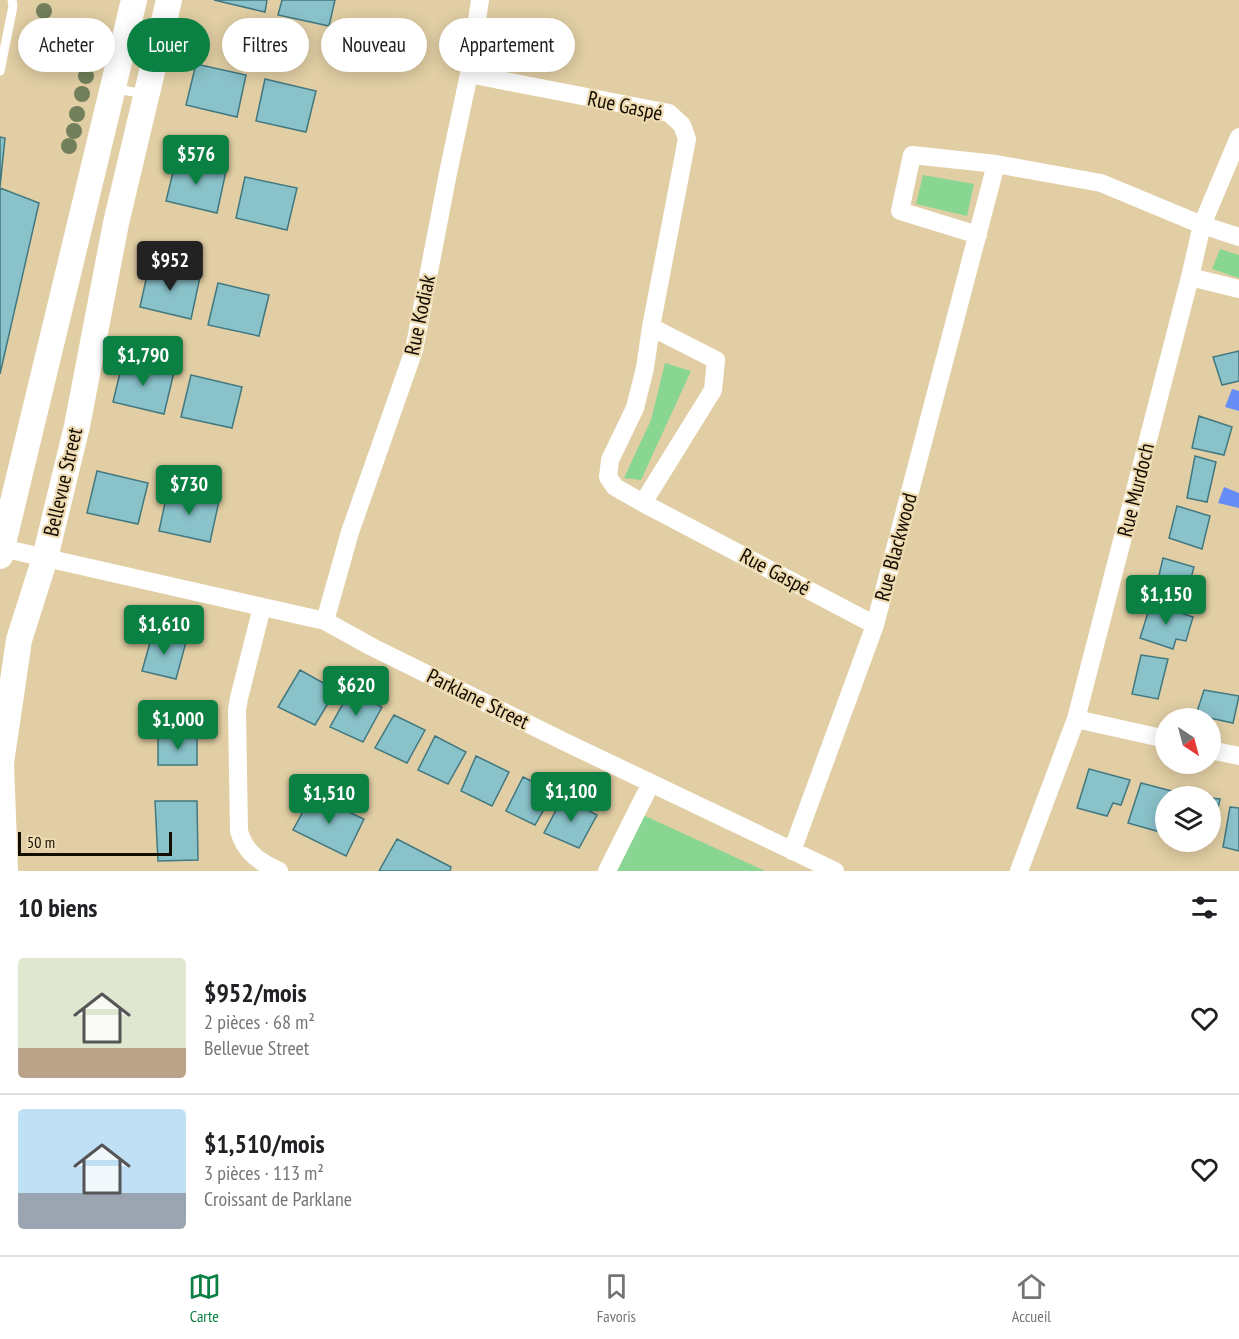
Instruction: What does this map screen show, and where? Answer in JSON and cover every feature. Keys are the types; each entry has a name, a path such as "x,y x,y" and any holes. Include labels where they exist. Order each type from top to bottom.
{"street":[{"name":"Bellevue Street","path":"1,552 134,0"},
{"name":"Bellevue Street","path":"5,871 1,763 19,640 45,558 76,426 116,222 169,0"},
{"name":"Rue Kodiak","path":"325,621 350,532 414,350 469,74 480,0"},
{"name":"Rue Gaspé","path":"469,74 669,113 682,125 687,139 645,368 635,408 610,460 608,477 615,487 643,503 875,625"},
{"name":"Rue Murdoch","path":"1019,871 1076,719 1202,225 1239,136"},
{"path":"978,235 900,211 912,155 996,164 1101,183 1202,225 1239,237"},
{"name":"Rue Blackwood","path":"792,851 875,625 996,164"},
{"path":"1190,277 1239,289"},
{"path":"643,503 713,390 716,360 651,327"},
{"name":"Parklane Street","path":"1,552 45,558 325,621 372,647 834,871"},
{"path":"262,607 237,710 238,831 244,846 252,856 279,871"},
{"path":"1076,719 1155,737"},
{"path":"1221,752 1239,756"},
{"path":"608,871 651,783"}],"lane":[{"path":"0,71 13,6 12,0"},
{"path":"113,88 146,94"}],"green space":[{"path":"923,175 974,184 967,216 916,204"},
{"path":"1220,249 1239,255 1239,278 1212,269"},
{"path":"665,363 691,371 641,480 624,478 651,420"},
{"path":"643,815 765,871 617,871"}],"water":[{"path":"1232,389 1239,391 1239,411 1225,407"},
{"path":"1224,487 1239,493 1239,508 1218,503"}],"building":[{"path":"214,0 267,0 265,12"},
{"path":"282,0 335,0 331,18 321,18 321,24 309,22 309,18 278,15"},
{"path":"210,67 222,70 222,72 246,75 237,117 186,105 194,72 210,72"},
{"path":"265,79 316,91 306,132 256,121"},
{"path":"0,137 5,138 0,187"},
{"path":"176,160 226,171 217,213 166,201"},
{"path":"245,177 297,188 287,230 236,218"},
{"path":"0,188 39,203 0,374"},
{"path":"149,266 200,277 191,319 140,307"},
{"path":"218,283 269,295 259,336 208,325"},
{"path":"1239,351 1239,381 1222,385 1213,357"},
{"path":"123,360 174,372 164,414 113,402"},
{"path":"191,375 242,387 232,428 181,417"},
{"path":"1199,416 1232,427 1224,455 1192,448"},
{"path":"1195,456 1216,462 1207,502 1187,498"},
{"path":"97,471 148,483 138,524 87,513"},
{"path":"168,489 219,501 210,542 159,531"},
{"path":"1177,506 1210,516 1202,549 1169,538"},
{"path":"1163,558 1194,567 1185,602 1155,593"},
{"path":"1151,603 1193,617 1186,641 1176,639 1173,649 1140,638"},
{"path":"153,632 186,642 176,679 142,671"},
{"path":"1141,655 1168,659 1158,699 1132,694"},
{"path":"300,670 336,690 315,725 278,707"},
{"path":"1204,690 1239,696 1233,723 1221,720 1221,708 1198,708"},
{"path":"350,691 382,707 363,742 330,727"},
{"path":"394,715 425,730 407,763 375,748"},
{"path":"435,736 466,752 448,784 418,770"},
{"path":"158,737 197,737 197,765 158,765"},
{"path":"476,756 509,772 492,806 461,791"},
{"path":"1089,769 1130,780 1121,805 1113,803 1107,816 1077,808"},
{"path":"523,777 554,792 535,825 506,811"},
{"path":"1141,783 1155,787 1155,831 1128,823"},
{"path":"312,795 364,819 346,856 293,830"},
{"path":"563,797 597,815 579,848 544,833"},
{"path":"155,801 197,801 198,860 158,861"},
{"path":"1230,807 1239,808 1239,851 1223,847"},
{"path":"397,839 451,867 450,871 379,871"}]}
